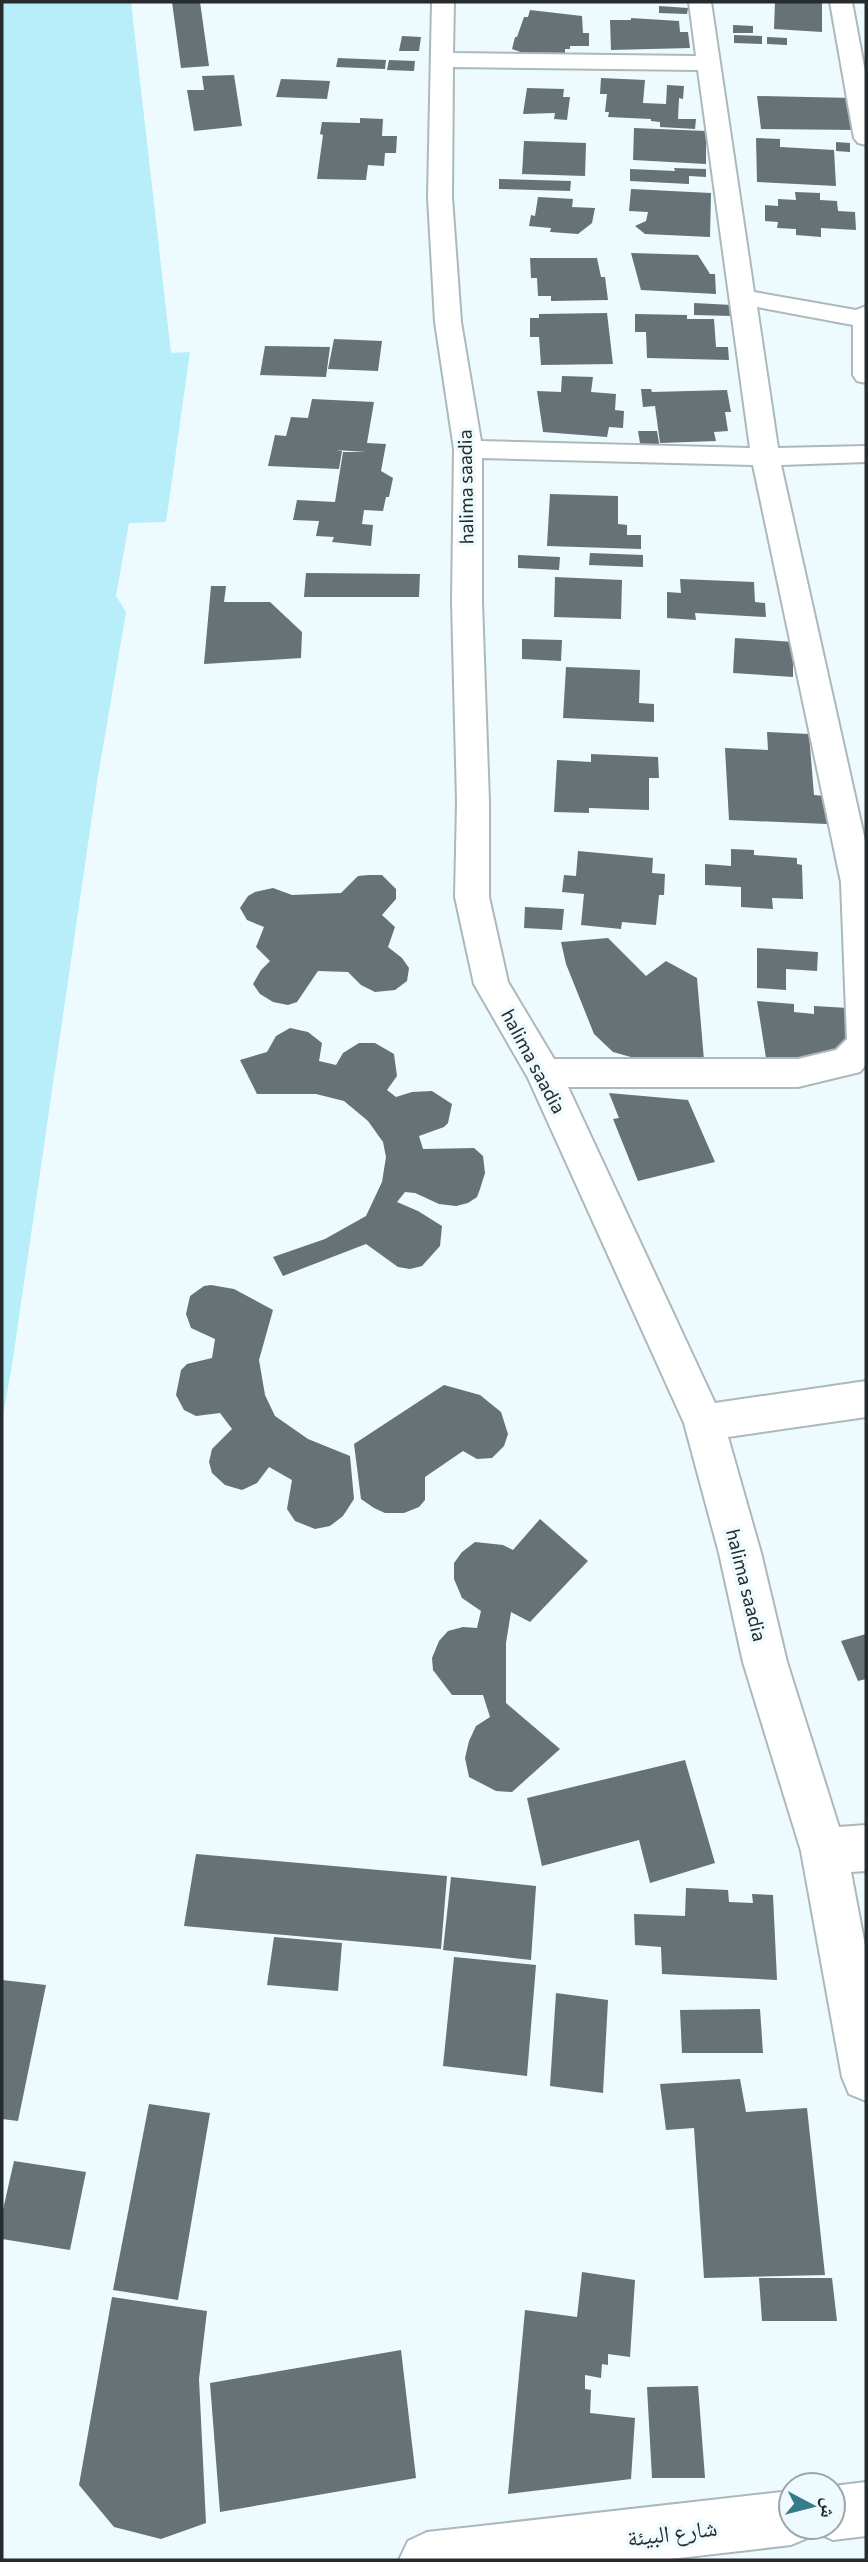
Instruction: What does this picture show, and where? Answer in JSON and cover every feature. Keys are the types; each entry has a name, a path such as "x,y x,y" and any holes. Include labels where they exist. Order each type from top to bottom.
{"street":[{"name":"halima saadia","path":"443,2 440,197 448,322 468,449 467,602 473,802 472,897 491,984 544,1073 704,1423 740,1553 765,1662 845,1850 866,2077"},
{"path":"544,1073 798,1073 847,1062 865,1044 858,882 765,457 700,2"},
{"path":"841,2 866,138"},
{"path":"444,60 710,63"},
{"path":"742,297 866,320"},
{"path":"866,314 866,375"},
{"path":"468,449 765,457 866,454"},
{"path":"704,1423 866,1399"},
{"path":"847,2511 866,2509"},
{"name":"شارع البيئة","path":"427,2560 777,2520"}],"shaded area":[{"path":"2,2 131,2 171,353 190,352 166,522 129,523 116,596 126,612 97,782 2,1421"}],"building":[{"path":"172,2 200,2 209,66 181,68"},
{"path":"775,2 822,2 822,32 774,29"},
{"path":"659,6 688,8 687,14 659,13"},
{"path":"530,10 582,16 583,33 589,33 589,46 570,46 570,49 565,49 565,59 536,57 537,54 526,54 512,49 524,17 528,17"},
{"path":"631,18 679,21 680,32 688,32 690,48 611,50 610,20"},
{"path":"733,25 753,26 753,33 733,33"},
{"path":"734,35 762,36 762,44 734,43"},
{"path":"402,36 421,37 419,51 399,51"},
{"path":"767,37 787,38 787,45 767,44"},
{"path":"338,58 386,60 385,69 336,67"},
{"path":"389,60 415,61 414,71 387,70"},
{"path":"234,75 242,126 194,131 187,90 204,90 202,76"},
{"path":"601,78 645,80 643,103 666,104 667,85 684,86 683,99 679,98 678,119 696,119 695,129 660,127 660,122 651,119 608,117 609,112 605,112 607,94 600,94"},
{"path":"281,79 330,81 327,99 276,97"},
{"path":"527,88 564,89 563,97 570,97 567,120 554,119 555,113 523,114"},
{"path":"757,96 853,98 858,130 761,129"},
{"path":"360,118 383,119 382,136 397,136 396,153 385,153 384,166 368,165 366,180 317,179 323,135 320,134 322,122 360,123"},
{"path":"634,128 706,131 706,164 633,160"},
{"path":"756,138 780,139 780,147 834,150 836,186 757,182"},
{"path":"524,141 586,143 585,176 522,174"},
{"path":"836,142 850,143 850,152 836,151"},
{"path":"674,168 706,169 706,177 689,176 689,184 630,181 630,169 675,171"},
{"path":"499,179 571,181 570,191 499,189"},
{"path":"631,189 711,193 710,237 645,234 635,226 646,221 648,212 629,211"},
{"path":"795,192 820,193 820,200 837,201 838,211 855,212 856,230 821,228 821,237 796,235 796,229 777,228 778,222 765,221 765,205 778,206 778,199 796,200"},
{"path":"538,197 573,199 572,207 595,208 592,223 578,234 550,232 551,228 529,226 531,215 535,216"},
{"path":"631,253 698,255 710,274 715,274 716,294 641,290"},
{"path":"530,258 597,258 601,277 605,277 608,300 551,301 551,296 538,296 537,278 531,278"},
{"path":"694,303 732,305 732,316 694,315"},
{"path":"607,313 613,364 541,365 539,337 530,337 530,318 539,318 539,314"},
{"path":"635,314 687,315 687,319 714,319 716,347 728,347 729,360 647,358 646,332 635,332"},
{"path":"334,339 382,341 378,371 328,369"},
{"path":"265,346 330,347 326,377 260,375"},
{"path":"562,376 593,377 591,392 616,394 615,410 624,411 623,428 609,427 607,437 543,432 537,391 561,392"},
{"path":"641,389 651,389 652,392 727,390 731,412 725,412 728,431 714,432 716,441 660,443 655,406 643,407"},
{"path":"312,399 374,402 367,443 386,444 381,471 393,478 383,511 364,510 362,524 373,525 371,546 332,542 334,537 316,536 319,521 293,520 297,500 335,502 343,452 366,452 336,450 342,451 339,469 268,466 275,435 286,436 291,417 308,418"},
{"path":"638,431 657,431 660,449 641,449"},
{"path":"550,494 618,496 618,524 627,525 627,535 641,535 641,549 547,546"},
{"path":"590,553 643,555 643,567 589,565"},
{"path":"518,555 560,557 559,570 518,568"},
{"path":"306,573 420,574 419,597 304,597"},
{"path":"555,577 622,580 621,619 554,617"},
{"path":"680,579 754,582 755,602 765,603 766,617 695,613 696,620 667,618 667,592 681,593"},
{"path":"211,586 226,586 224,602 270,602 302,632 301,658 204,664"},
{"path":"735,638 793,642 793,677 733,673"},
{"path":"522,639 562,640 561,661 522,659"},
{"path":"566,667 640,670 639,703 654,704 654,722 563,718"},
{"path":"767,732 809,734 814,795 825,796 827,824 729,820 725,748 768,750"},
{"path":"591,754 658,757 659,778 649,778 649,810 589,808 589,813 554,812 557,760 591,762"},
{"path":"731,849 754,850 754,855 797,858 797,864 802,865 803,899 772,898 773,909 741,907 741,887 705,885 705,864 731,866"},
{"path":"578,851 653,858 652,873 665,874 664,895 659,895 656,925 622,922 621,929 581,925 584,894 562,892 564,875 576,876"},
{"path":"382,875 396,889 396,899 382,915 395,927 388,947 402,958 409,968 407,981 395,990 375,992 361,985 348,972 318,971 297,1002 288,1005 273,1002 260,994 253,984 270,961 256,947 264,927 247,920 240,908 248,896 273,888 292,895 341,893 358,876"},
{"path":"525,907 564,909 562,930 524,928"},
{"path":"608,938 646,976 666,961 697,978 704,1060 638,1059 613,1052 594,1034 566,964 561,942"},
{"path":"757,948 818,952 817,971 786,969 786,990 757,988"},
{"path":"757,1001 794,1004 794,1012 814,1014 814,1006 848,1008 849,1042 832,1060 766,1058"},
{"path":"290,1028 308,1032 322,1043 319,1061 336,1065 343,1053 359,1043 375,1043 394,1054 397,1076 387,1090 396,1097 412,1092 432,1091 452,1104 448,1123 444,1127 419,1136 423,1149 474,1148 483,1156 485,1173 480,1189 477,1197 468,1203 456,1206 439,1204 415,1193 405,1192 397,1202 442,1226 440,1246 422,1266 410,1269 398,1267 366,1244 283,1276 273,1257 325,1239 366,1216 382,1182 386,1157 383,1142 368,1121 344,1101 316,1094 257,1094 240,1060 267,1052 276,1036"},
{"path":"609,1093 688,1100 715,1162 638,1181 613,1119 619,1118"},
{"path":"204,1286 234,1289 273,1310 259,1360 265,1395 275,1416 308,1439 350,1456 354,1499 343,1516 330,1526 315,1529 295,1521 287,1509 292,1480 269,1467 257,1483 242,1490 225,1485 212,1473 209,1462 212,1449 232,1429 220,1413 196,1416 184,1410 176,1395 181,1370 187,1364 212,1358 215,1339 191,1328 186,1314 190,1296"},
{"path":"444,1385 480,1395 501,1412 508,1434 504,1446 492,1458 477,1459 463,1451 425,1477 425,1500 419,1507 404,1513 385,1513 374,1508 361,1499 354,1444"},
{"path":"540,1519 588,1561 530,1622 511,1612 506,1643 506,1703 560,1749 512,1792 496,1791 469,1777 465,1758 476,1726 490,1717 483,1695 452,1695 433,1670 432,1658 439,1641 448,1631 463,1627 477,1628 481,1611 462,1598 454,1579 454,1563 462,1552 475,1542 503,1545 513,1550"},
{"path":"866,1634 866,1679 858,1681 841,1641"},
{"path":"685,1760 715,1863 650,1883 639,1840 542,1866 527,1798"},
{"path":"196,1854 447,1876 441,1949 184,1926"},
{"path":"451,1877 536,1886 531,1960 443,1950"},
{"path":"686,1888 728,1890 729,1902 753,1903 752,1894 773,1895 777,1980 662,1974 661,1947 635,1945 634,1914 685,1916"},
{"path":"274,1937 342,1943 338,1991 267,1985"},
{"path":"454,1957 536,1965 527,2076 443,2066"},
{"path":"2,1980 46,1985 18,2121 2,2119"},
{"path":"556,1993 608,2000 603,2093 550,2086"},
{"path":"760,2009 763,2053 682,2053 680,2010"},
{"path":"740,2079 746,2112 807,2108 825,2275 704,2278 694,2128 666,2130 660,2084"},
{"path":"149,2104 210,2113 178,2300 113,2290"},
{"path":"14,2161 86,2172 70,2250 2,2239 2,2214"},
{"path":"582,2272 635,2280 630,2357 608,2354 608,2365 602,2364 601,2378 585,2375 585,2389 591,2390 590,2413 635,2418 631,2479 508,2494 525,2310 577,2317"},
{"path":"759,2278 832,2278 837,2321 762,2321"},
{"path":"112,2297 207,2311 199,2379 206,2523 161,2539 114,2527 79,2485"},
{"path":"401,2350 416,2478 220,2512 210,2383"},
{"path":"698,2386 705,2478 652,2478 647,2387"}]}
